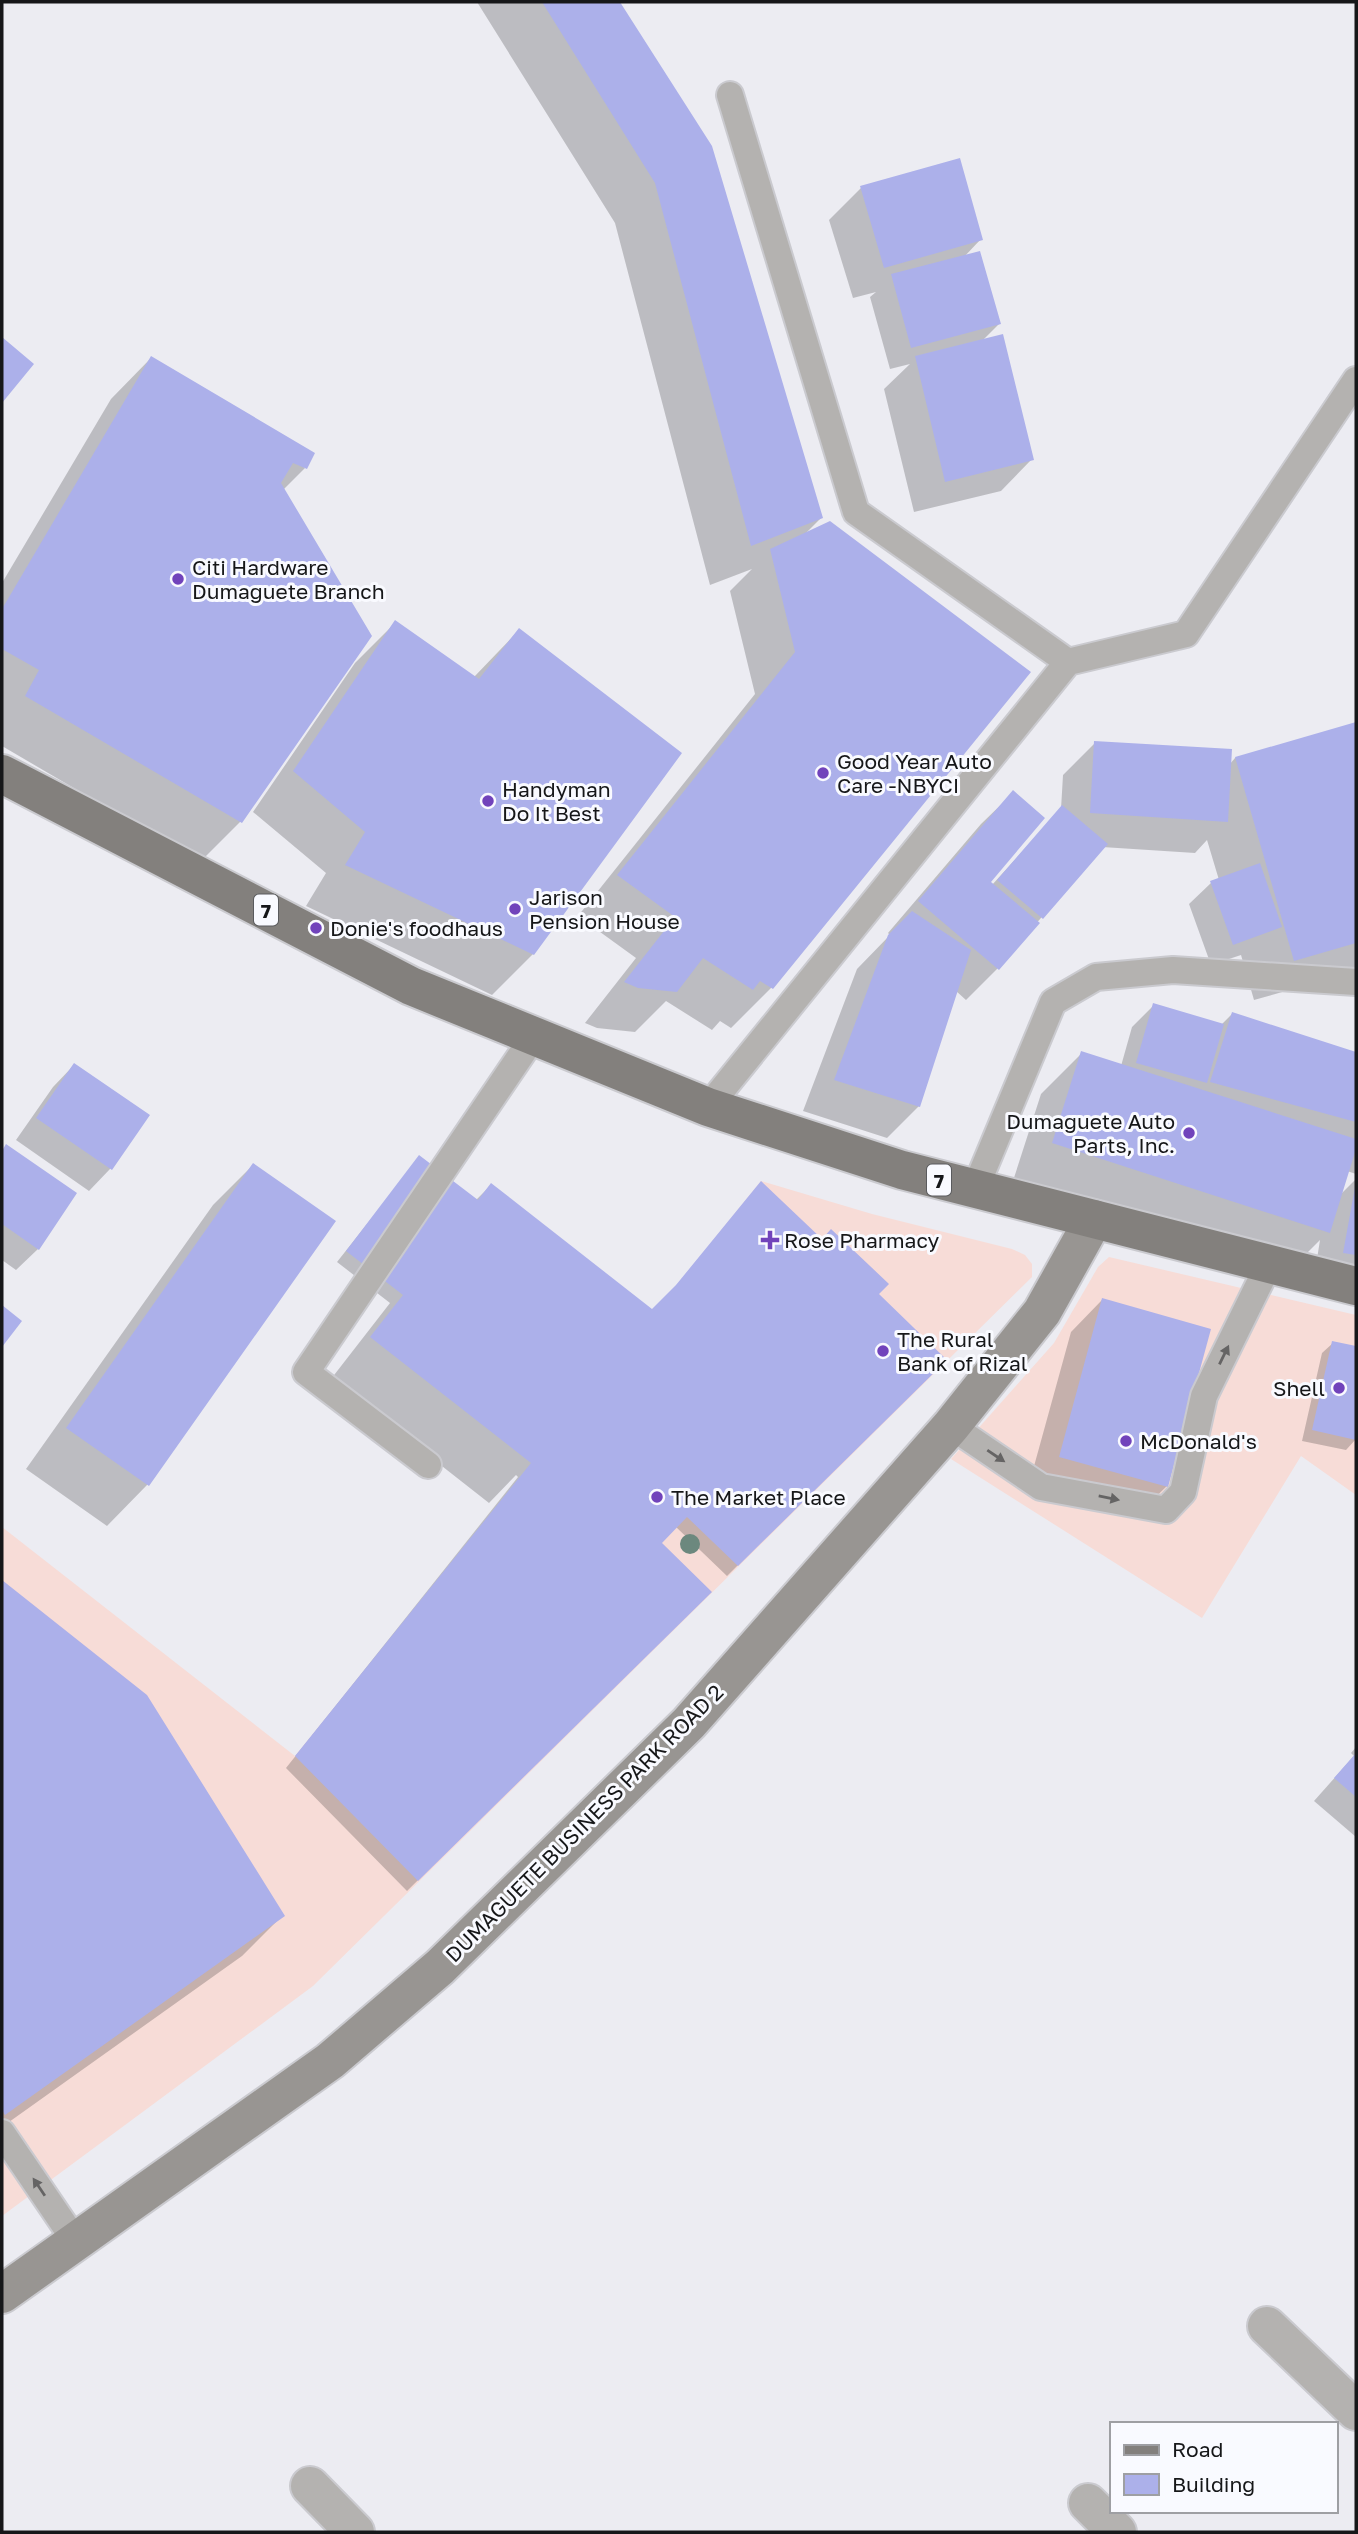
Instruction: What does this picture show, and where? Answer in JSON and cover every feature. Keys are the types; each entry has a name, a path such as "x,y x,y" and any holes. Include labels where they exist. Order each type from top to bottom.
{"main road":[{"name":"7","path":"2,774 411,986 708,1107 902,1170 1356,1286"}],"street":[{"name":"DUMAGUETE BUSINESS PARK ROAD 2","path":"2,2294 330,2062 440,1967 689,1724 951,1426 1042,1312 1094,1219"},
{"path":"1267,2326 1356,2411"},
{"path":"310,2486 355,2532"},
{"path":"1088,2503 1117,2532"}],"lane":[{"path":"730,95 856,512 1068,662"},
{"path":"708,1107 1068,662 1186,634 1356,380"},
{"path":"975,1189 1053,1002 1096,977 1173,970 1356,982"},
{"path":"428,1465 306,1371 534,1036"},
{"path":"951,1426 1041,1487 1166,1510 1183,1492 1204,1396 1269,1264"},
{"path":"2,2133 76,2242"}],"shaded area":[{"path":"761,1181 872,1214 1012,1249 1025,1255 1032,1264 1032,1277 313,1986 2,2216 2,1527 295,1756"},
{"name":"McDonald's","path":"1109,1257 1356,1315 1356,1495 1301,1456 1202,1618 951,1459 1054,1343 1098,1267"}],"building":[{"path":"542,2 620,2 712,146 823,518 751,546 655,183"},
{"path":"960,158 983,240 884,268 860,186"},
{"path":"980,251 1001,324 911,348 891,274"},
{"path":"1003,334 1034,460 945,482 915,356"},
{"path":"2,337 34,364 2,403"},
{"name":"Citi Hardware Dumaguete Branch","path":"151,356 315,453 307,469 293,463 281,483 372,636 242,823 25,696 39,670 2,649 2,609"},
{"name":"Good Year Auto Care -NBYCI","path":"830,521 1031,672 773,989 760,981 753,990 703,958 677,992 638,988 624,982 675,917 617,875 795,652 770,549"},
{"name":"Handyman Do It Best","path":"395,620 479,679 519,628 682,753 534,955 345,865 365,832 293,771"},
{"path":"1356,722 1356,943 1294,961 1235,757"},
{"path":"1094,741 1232,749 1228,822 1090,813"},
{"path":"1013,790 1045,818 991,882 1040,923 999,970 918,901"},
{"path":"1062,805 1108,844 1043,919 997,880"},
{"path":"1260,863 1282,927 1233,945 1210,881"},
{"path":"912,911 971,950 920,1107 834,1080 888,935"},
{"path":"1153,1003 1224,1024 1207,1083 1136,1063"},
{"path":"1232,1012 1356,1052 1356,1122 1210,1082"},
{"path":"1081,1051 1356,1139 1356,1149 1330,1233 1052,1143"},
{"path":"74,1063 150,1115 112,1170 36,1118"},
{"path":"6,1144 77,1193 39,1250 2,1224 2,1151"},
{"name":"The Market Place","path":"419,1155 478,1200 491,1183 652,1309 676,1285 761,1181 822,1239 831,1229 889,1284 879,1294 947,1360 738,1566 687,1517 662,1543 712,1592 418,1881 295,1756 531,1463 370,1337 403,1295 346,1251"},
{"path":"253,1163 336,1221 149,1486 66,1428"},
{"path":"1356,1187 1356,1255 1343,1253"},
{"path":"1102,1298 1211,1329 1168,1487 1059,1457"},
{"path":"2,1305 22,1321 2,1347"},
{"name":"Shell","path":"1332,1341 1356,1346 1356,1440 1312,1430"},
{"path":"2,1580 147,1695 285,1916 5,2115 2,2110"},
{"path":"1356,1753 1356,1797 1334,1778"}],"place":[{"name":"Citi Hardware Dumaguete Branch","path":"178,579"},
{"name":"Good Year Auto Care -NBYCI","path":"823,773"},
{"name":"Handyman Do It Best","path":"488,801"},
{"name":"Jarison Pension House","path":"515,909"},
{"name":"Donie's foodhaus","path":"316,928"},
{"name":"Dumaguete Auto Parts, Inc.","path":"1189,1133"},
{"name":"Rose Pharmacy","path":"770,1240"},
{"name":"The Rural Bank of Rizal","path":"883,1351"},
{"name":"Shell","path":"1339,1388"},
{"name":"McDonald's","path":"1126,1441"},
{"name":"The Market Place","path":"657,1497"}]}
